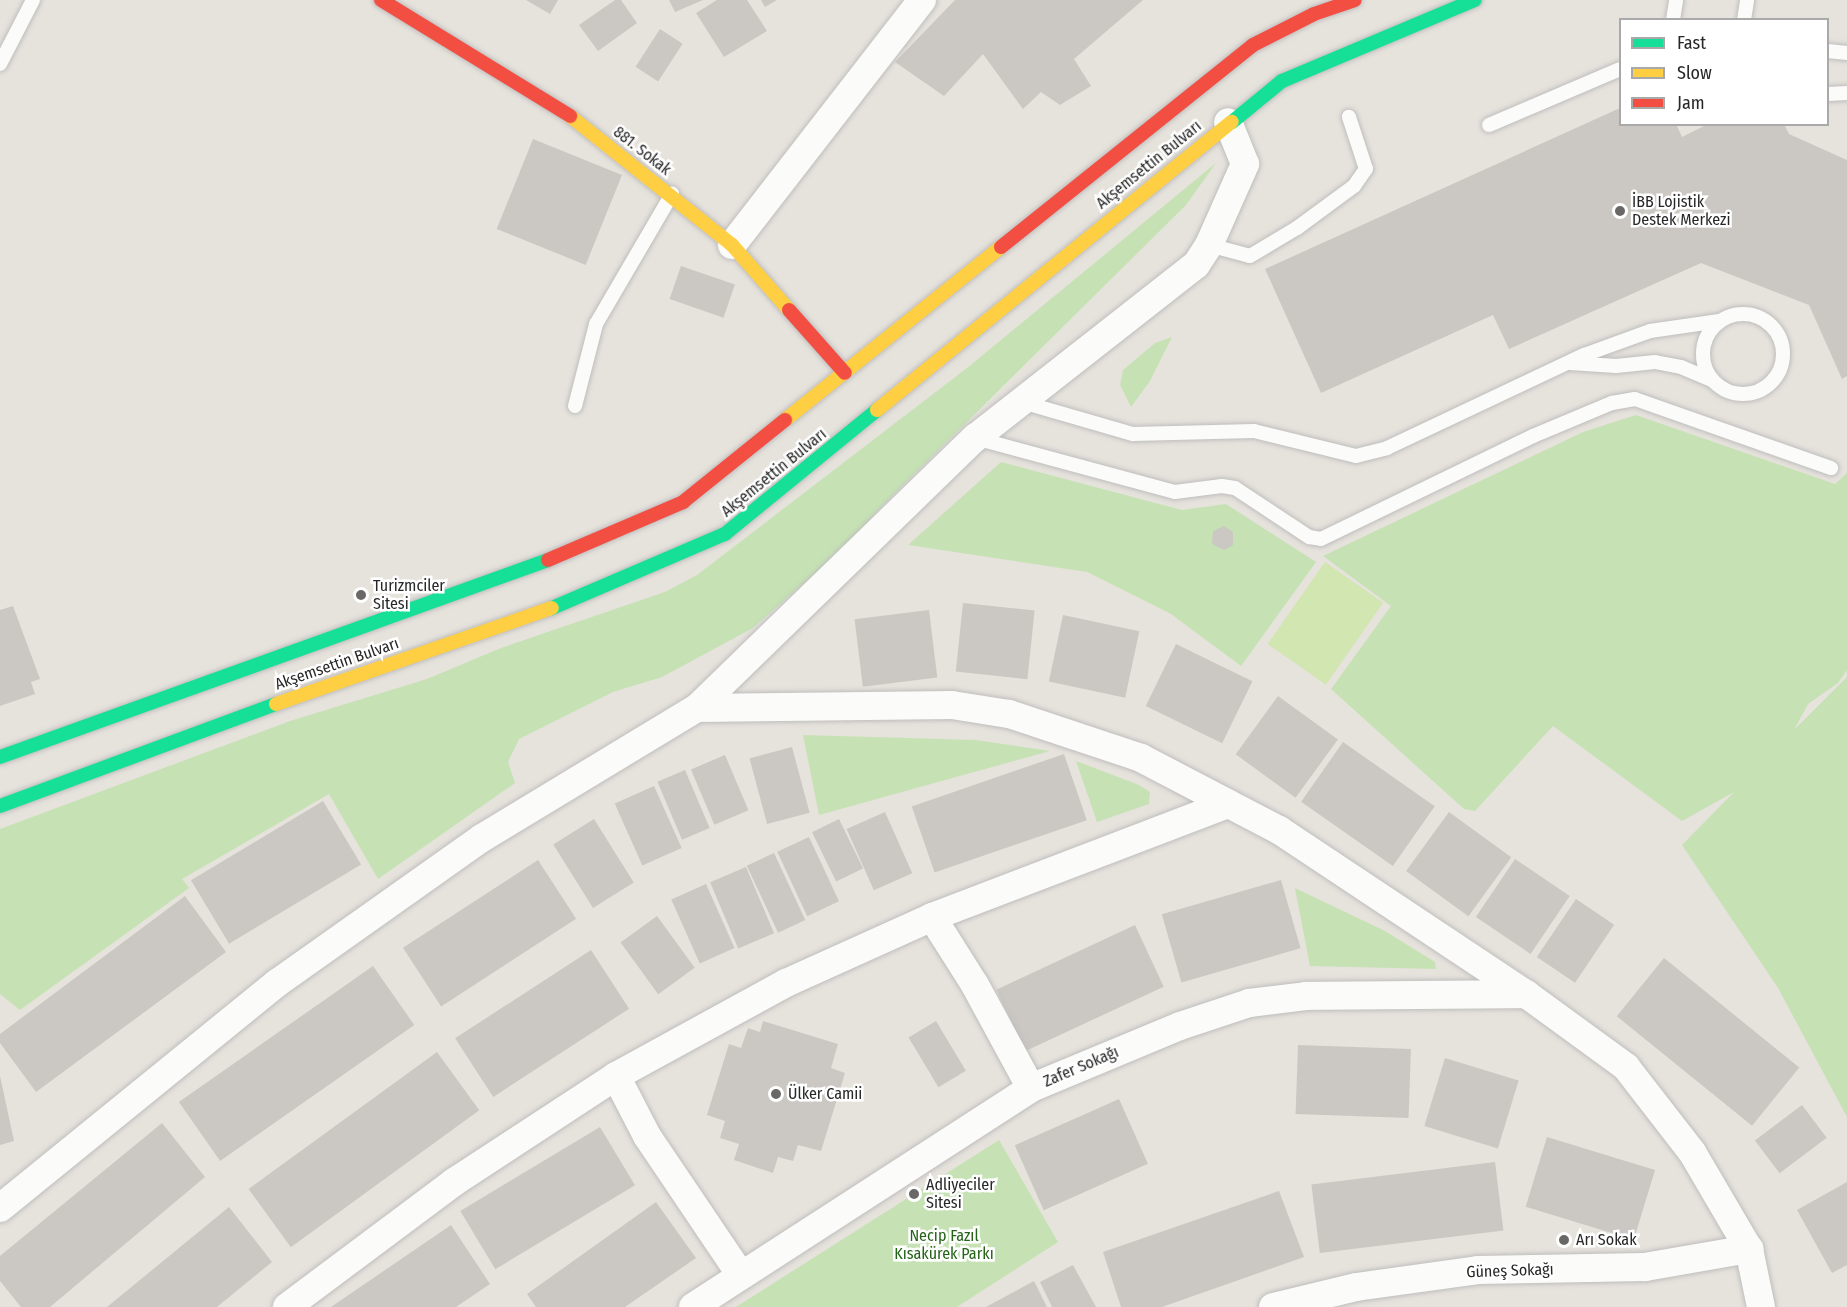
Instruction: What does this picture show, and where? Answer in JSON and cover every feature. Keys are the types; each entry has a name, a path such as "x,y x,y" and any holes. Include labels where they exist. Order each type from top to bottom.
{"main road":[{"name":"881. Sokak","path":"381,0 572,117 672,194 732,245 859,387"},
{"name":"Akşemsettin Bulvarı","path":"0,757 631,528 683,501 1205,90 1253,45 1314,14 1355,0"},
{"name":"Akşemsettin Bulvarı","path":"0,806 138,752 566,603 678,557 725,534 875,404 1226,117 1282,81 1328,59 1475,0"}],"street":[{"path":"732,245 922,0"},
{"path":"0,1208 39,1173 287,976 482,838 697,708 975,438 1196,266 1209,245 1245,164 1226,117"},
{"path":"697,708 952,705 1009,714 1141,758 1228,804 1328,861 1526,994 1626,1067 1692,1152 1749,1250 1761,1307"},
{"path":"287,1307 454,1182 616,1076 786,983 932,917 1228,804"},
{"path":"932,917 975,985 1031,1088"},
{"name":"Zafer Sokağı","path":"693,1307 1031,1088 1180,1026 1249,1003 1306,996 1526,994"},
{"path":"616,1076 647,1136 741,1274"},
{"name":"Güneş Sokağı","path":"1273,1307 1356,1287 1478,1270 1644,1267 1749,1250"}],"lane":[{"path":"0,64 33,0"},
{"path":"1673,18 1676,0"},
{"path":"1744,18 1747,0"},
{"path":"1489,125 1619,69"},
{"path":"1829,94 1847,93"},
{"path":"1209,245 1250,256 1297,228 1354,186 1366,169 1349,117"},
{"path":"575,406 596,324 672,194"},
{"path":"1022,402 1133,434 1254,431 1356,456 1387,448 1569,363 1650,331 1719,321 1744,314 1757,316 1777,333 1782,359 1771,382 1754,392 1734,393 1712,380 1681,367 1656,362 1616,366 1569,363"},
{"path":"1712,380 1702,355 1710,330 1719,321"},
{"path":"975,438 1174,492 1222,486 1235,488 1309,537 1321,539 1533,436 1612,403 1635,399 1831,468"}],"green space":[{"path":"1216,163 1186,205 878,510 852,541 753,628 662,677 613,692 519,739 508,762 515,783 378,879 329,794 182,879 189,888 20,1010 0,994 0,829 290,721 427,679 501,648 665,592 697,575 967,368"},
{"path":"1172,337 1150,381 1131,407 1120,385 1123,370 1155,343"},
{"path":"1636,415 1835,484 1847,473 1847,670 1838,683 1808,704 1794,730 1847,677 1847,1117 1778,988 1682,845 1734,792 1682,821 1553,726 1475,811 1464,809 1331,689 1391,606 1323,556 1583,432"},
{"path":"1001,462 1182,510 1226,504 1316,562 1241,666 1171,614 1087,572 908,545"},
{"path":"1325,562 1383,603 1326,685 1268,644"},
{"path":"803,735 976,740 1050,751 819,815"},
{"path":"1076,761 1139,785 1150,792 1149,804 1097,822"},
{"path":"1295,888 1385,931 1435,962 1436,969 1310,966"},
{"name":"Necip Fazıl Kısakürek Parkı","path":"999,1140 1058,1242 957,1307 736,1307"}],"building":[{"path":"526,0 558,0 550,14"},
{"path":"615,0 621,0 637,23 598,51 579,25"},
{"path":"669,0 703,0 675,12"},
{"path":"717,0 747,0 767,31 724,57 696,13"},
{"path":"761,0 777,0 765,7"},
{"path":"955,0 1143,0 1074,59 1091,86 1060,105 1041,92 1023,109 983,54 944,96 895,62"},
{"path":"660,29 683,44 658,81 635,67"},
{"name":"İBB Lojistik Destek Merkezi","path":"1619,108 1619,126 1677,126 1682,137 1704,126 1785,126 1789,134 1847,160 1847,376 1842,379 1809,305 1701,263 1509,349 1493,315 1321,393 1265,269"},
{"path":"533,139 622,175 586,265 497,229"},
{"path":"681,266 735,285 723,318 670,299"},
{"path":"1224,526 1233,532 1233,545 1224,550 1212,544 1213,531"},
{"path":"963,603 1035,611 1027,679 956,672"},
{"path":"13,606 40,679 31,682 35,694 0,706 0,610"},
{"path":"929,610 937,677 863,687 855,619"},
{"path":"1063,615 1139,631 1125,698 1049,682"},
{"path":"1176,644 1252,681 1222,743 1146,706"},
{"path":"1278,696 1338,739 1296,798 1236,754"},
{"path":"1343,742 1435,806 1393,866 1301,802"},
{"path":"792,747 810,813 767,824 749,758"},
{"path":"1064,754 1087,820 935,873 912,806"},
{"path":"725,755 748,810 714,825 691,769"},
{"path":"685,770 710,828 682,840 657,782"},
{"path":"654,786 682,848 642,866 615,803"},
{"path":"323,801 361,864 229,944 191,880"},
{"path":"885,812 912,873 874,890 847,829"},
{"path":"1449,812 1511,857 1468,916 1406,871"},
{"path":"594,819 634,883 593,908 553,844"},
{"path":"839,819 863,868 836,882 812,832"},
{"path":"809,837 839,901 807,916 777,852"},
{"path":"774,853 805,920 778,933 747,866"},
{"path":"1515,859 1570,896 1531,954 1476,917"},
{"path":"538,860 576,919 441,1006 403,948"},
{"path":"746,867 774,933 738,949 710,882"},
{"path":"1281,880 1301,948 1181,982 1162,914"},
{"path":"706,884 734,948 700,963 671,899"},
{"path":"185,896 226,952 36,1092 0,1043 0,1034"},
{"path":"1576,899 1614,925 1575,983 1537,957"},
{"path":"657,916 695,968 658,994 621,942"},
{"path":"1135,925 1164,987 1025,1051 996,990"},
{"path":"591,950 629,1009 493,1097 455,1038"},
{"path":"1664,958 1799,1068 1752,1126 1617,1016"},
{"path":"373,966 414,1025 220,1161 179,1102"},
{"name":"Ülker Camii","path":"763,1021 838,1044 831,1068 845,1073 821,1151 798,1145 793,1161 778,1157 773,1173 734,1160 739,1144 720,1138 725,1121 707,1115 729,1044 741,1048 748,1028 760,1032"},
{"path":"936,1021 966,1071 938,1087 909,1037"},
{"path":"1298,1045 1411,1049 1409,1118 1296,1114"},
{"path":"437,1052 479,1110 291,1247 248,1189"},
{"path":"1445,1058 1519,1081 1498,1148 1424,1126"},
{"path":"0,1076 14,1141 0,1145"},
{"path":"1119,1099 1148,1164 1044,1210 1015,1145"},
{"path":"1802,1105 1827,1138 1780,1173 1755,1141"},
{"path":"162,1123 205,1177 50,1307 21,1307 0,1281 0,1256"},
{"path":"600,1127 635,1185 495,1269 460,1211"},
{"path":"1547,1137 1655,1170 1634,1240 1526,1207"},
{"path":"1495,1162 1503,1230 1320,1253 1311,1185"},
{"path":"1847,1182 1847,1265 1832,1273 1797,1210"},
{"path":"1279,1191 1304,1257 1162,1307 1121,1307 1103,1252"},
{"path":"656,1202 696,1258 625,1307 536,1307 527,1294"},
{"path":"229,1207 272,1262 217,1307 107,1307"},
{"path":"451,1225 490,1284 456,1307 331,1307"},
{"path":"1073,1265 1096,1307 1052,1307 1040,1282"},
{"path":"1034,1281 1047,1307 986,1307"}],"traffic: fast":[{"path":"1232,122 1282,81 1475,0"},
{"path":"552,608 725,534 877,410"},
{"path":"0,757 548,560"},
{"path":"0,806 276,704"}],"traffic: slow":[{"path":"570,116 732,245 789,310"},
{"path":"877,410 1232,122"},
{"path":"785,420 1001,247"},
{"path":"276,704 552,608"}],"traffic: jam":[{"path":"381,0 570,116"},
{"path":"1001,247 1253,45 1314,14 1355,0"},
{"path":"789,310 845,373"},
{"path":"548,560 683,502 785,420"}],"place":[{"name":"İBB Lojistik Destek Merkezi","path":"1620,211"},
{"name":"Turizmciler Sitesi","path":"361,595"},
{"name":"Ülker Camii","path":"776,1094"},
{"name":"Adliyeciler Sitesi","path":"914,1194"},
{"name":"Arı Sokak","path":"1564,1240"}]}
